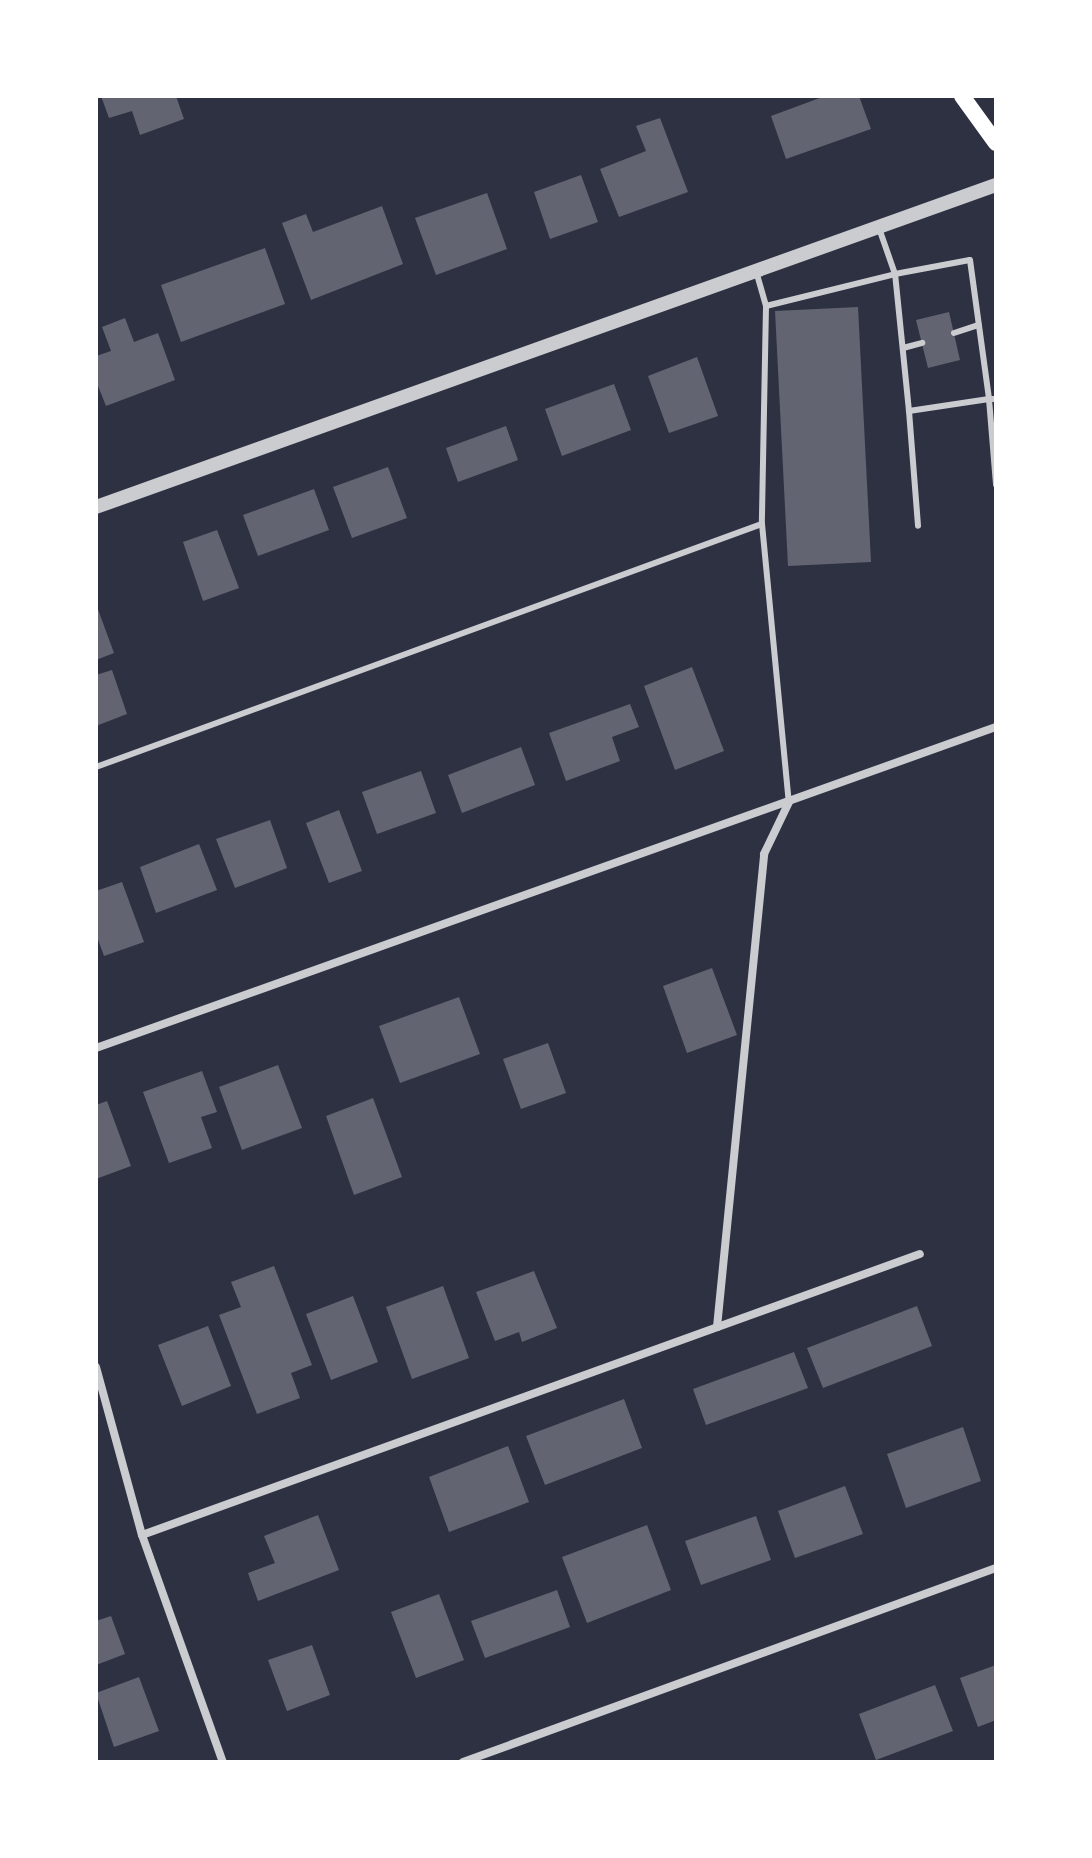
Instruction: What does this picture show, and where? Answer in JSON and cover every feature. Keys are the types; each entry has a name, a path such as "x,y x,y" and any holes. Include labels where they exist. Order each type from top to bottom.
{"main road":[{"path":"962,96 996,143"}],"street":[{"path":"96,507 996,185"},
{"path":"96,1048 996,727"},
{"path":"717,1327 764,854 789,802"},
{"path":"142,1535 920,1254"},
{"path":"96,1367 142,1535 223,1762"},
{"path":"463,1762 996,1568"}],"lane":[{"path":"879,228 895,274 918,526"},
{"path":"766,306 895,274 970,260 992,399 996,485"},
{"path":"756,271 766,306 762,524 789,802"},
{"path":"954,333 979,325"},
{"path":"903,348 922,343"},
{"path":"909,411 992,399"},
{"path":"96,767 762,524"}],"building":[{"path":"101,96 176,96 184,119 140,135 132,111 109,118"},
{"path":"825,96 859,96 871,129 786,159 771,116"},
{"path":"660,118 688,192 619,217 600,169 646,151 636,126"},
{"path":"581,175 598,222 550,239 534,192"},
{"path":"487,193 507,249 436,275 415,218"},
{"path":"382,206 403,264 311,300 282,223 306,214 313,232"},
{"path":"265,248 285,304 181,342 161,285"},
{"path":"858,307 871,562 788,566 775,311"},
{"path":"949,312 960,360 928,368 916,320"},
{"path":"125,318 134,342 158,333 175,380 106,406 96,381 96,356 111,351 102,327"},
{"path":"697,357 718,416 669,433 648,376"},
{"path":"614,384 631,430 562,456 545,409"},
{"path":"506,426 518,460 458,482 446,448"},
{"path":"388,467 407,518 352,538 333,487"},
{"path":"314,489 329,530 258,556 243,515"},
{"path":"217,530 239,588 203,601 183,542"},
{"path":"96,604 114,653 96,660"},
{"path":"692,667 724,751 675,770 644,686"},
{"path":"112,670 127,714 96,726 96,675"},
{"path":"630,704 639,727 612,737 620,761 566,781 549,733"},
{"path":"521,747 535,785 462,813 448,775"},
{"path":"421,771 436,813 377,834 362,792"},
{"path":"339,810 362,871 329,883 306,823"},
{"path":"270,820 287,868 235,888 216,839"},
{"path":"199,844 217,890 156,913 140,867"},
{"path":"122,882 144,942 104,956 96,934 96,891"},
{"path":"712,968 737,1035 687,1053 663,986"},
{"path":"459,997 480,1054 400,1083 379,1026"},
{"path":"548,1043 566,1093 521,1109 503,1059"},
{"path":"278,1065 302,1128 242,1150 219,1087"},
{"path":"202,1071 217,1112 201,1117 212,1148 169,1163 143,1092"},
{"path":"373,1098 402,1177 354,1195 326,1116"},
{"path":"107,1101 131,1166 96,1179 96,1105"},
{"path":"274,1266 312,1365 291,1373 300,1398 257,1414 219,1315 241,1307 231,1282"},
{"path":"534,1271 557,1328 522,1342 519,1332 495,1341 476,1292"},
{"path":"443,1286 469,1358 412,1379 386,1307"},
{"path":"353,1296 378,1362 331,1380 306,1314"},
{"path":"917,1306 932,1346 823,1388 807,1348"},
{"path":"208,1326 231,1386 182,1406 158,1345"},
{"path":"794,1352 808,1388 706,1425 693,1389"},
{"path":"624,1399 642,1448 545,1485 526,1436"},
{"path":"963,1427 981,1481 906,1508 887,1454"},
{"path":"508,1446 529,1502 449,1532 429,1477"},
{"path":"845,1486 863,1534 795,1558 778,1511"},
{"path":"318,1515 339,1570 258,1601 248,1573 275,1563 264,1536"},
{"path":"756,1516 771,1560 701,1585 685,1541"},
{"path":"647,1525 671,1590 587,1623 562,1557"},
{"path":"557,1590 570,1627 485,1658 471,1621"},
{"path":"439,1594 464,1660 416,1678 391,1612"},
{"path":"111,1616 125,1654 96,1665 96,1621"},
{"path":"312,1645 330,1695 287,1711 268,1660"},
{"path":"996,1665 996,1720 978,1727 960,1678"},
{"path":"139,1677 159,1731 114,1747 96,1693"},
{"path":"935,1685 953,1731 876,1760 859,1714"}]}
